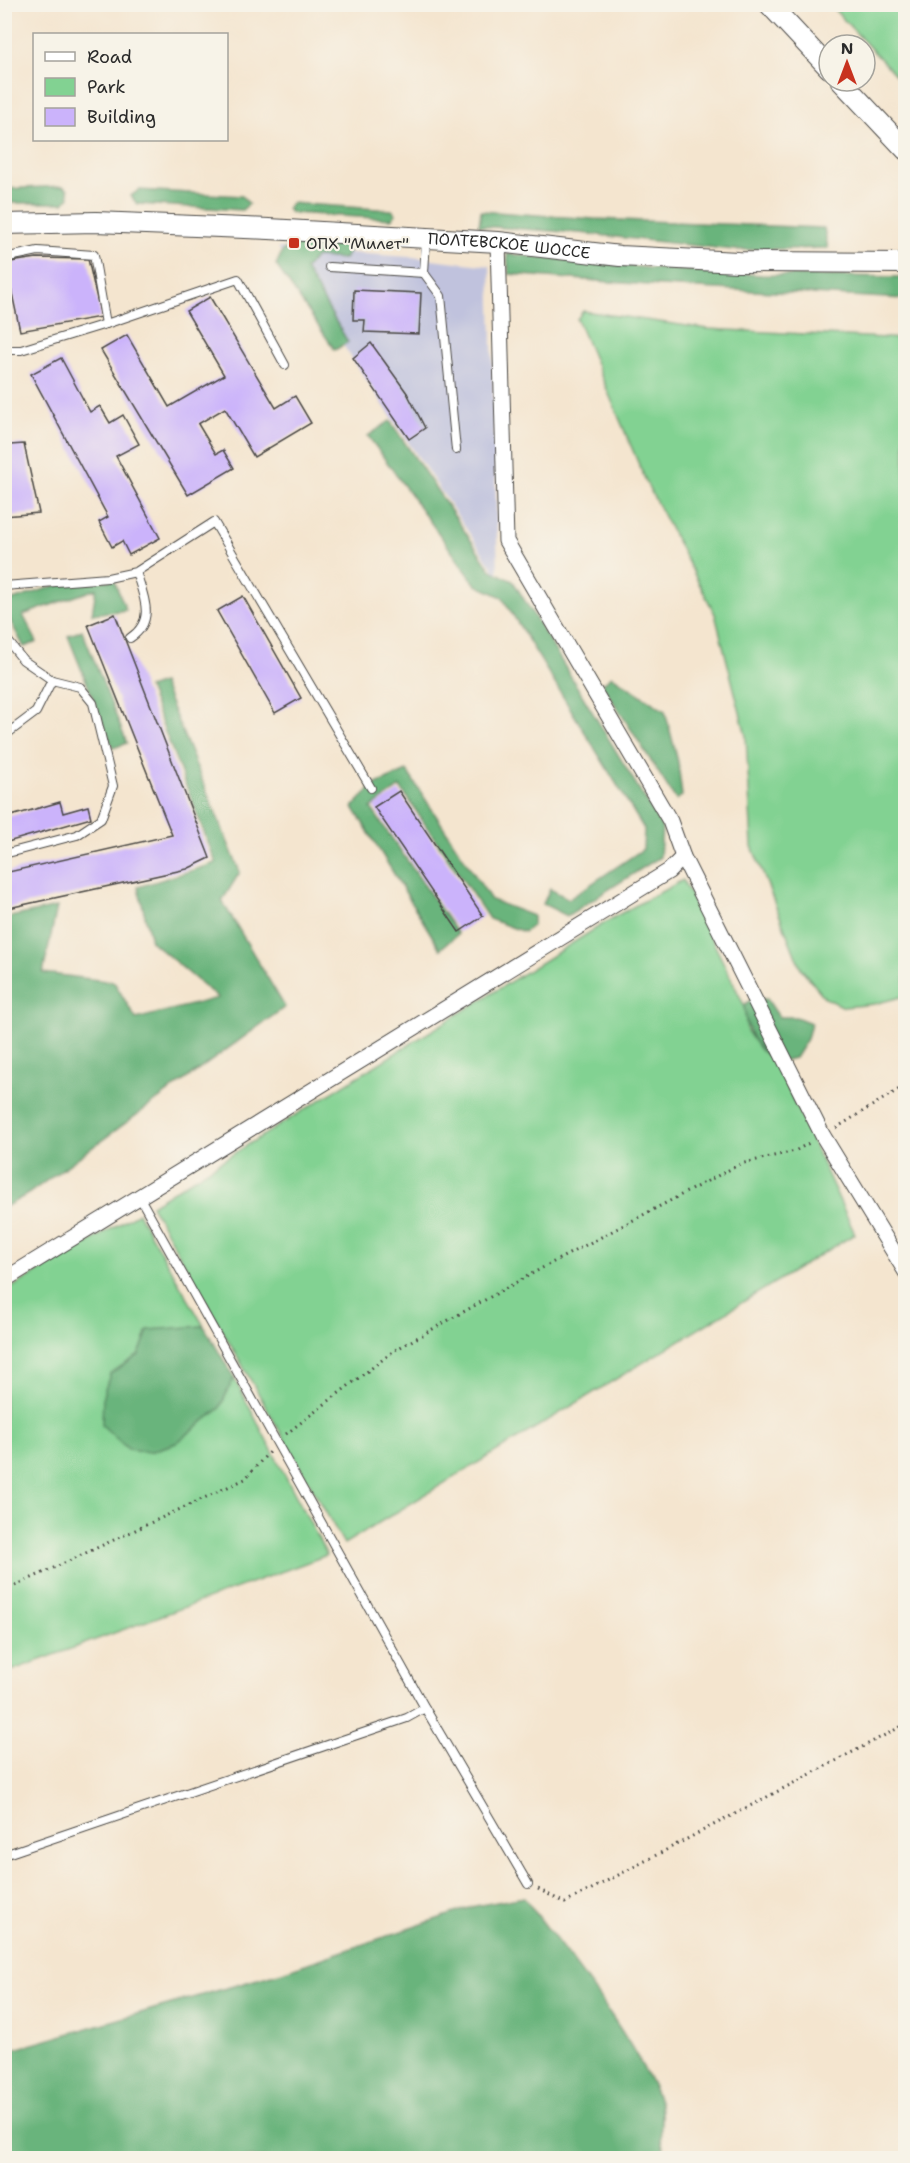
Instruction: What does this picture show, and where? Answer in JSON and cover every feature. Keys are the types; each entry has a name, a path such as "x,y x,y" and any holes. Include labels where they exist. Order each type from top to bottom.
{"street":[{"path":"769,4 817,55"},
{"path":"852,93 906,150"},
{"name":"ПОЛТЕВСКОЕ ШОССЕ","path":"4,224 96,222 498,242 685,260 782,264 906,263"},
{"path":"498,242 506,540 670,821 683,857 824,1136 906,1272"},
{"path":"4,1280 669,871 683,857"}],"lane":[{"path":"426,239 424,273 441,296 456,450"},
{"path":"4,258 38,251 94,255 106,324"},
{"path":"329,267 424,273"},
{"path":"4,350 21,350 238,279 285,365"},
{"path":"4,586 108,578 136,572 214,522 371,788"},
{"path":"130,638 140,632 147,618 147,605 136,572"},
{"path":"4,636 23,660 52,680 80,687 93,703 113,786 101,819 77,835 4,854"},
{"path":"4,736 36,712 52,680"},
{"path":"140,1198 425,1708 528,1884"},
{"path":"4,1855 396,1722 425,1708"}],"path":[{"path":"4,1591 245,1479 261,1464 277,1441 395,1350 740,1164 795,1151 824,1136 906,1085"},
{"path":"528,1884 565,1904 906,1724"}],"shaded area":[{"path":"278,248 423,258 490,266 498,576"}],"green space":[{"path":"830,5 905,5 905,85 877,55 877,33 856,33"},
{"path":"63,186 68,189 69,197 64,203 5,203 5,189"},
{"path":"139,190 242,196 249,204 242,210 137,204 131,196"},
{"path":"291,203 392,210 396,214 392,219 291,213 287,209"},
{"path":"481,211 594,219 824,228 828,248 734,250 580,233 479,226"},
{"path":"302,243 345,245 349,251 344,259 316,257 305,269 348,342 335,350 276,265 283,250"},
{"path":"507,254 649,268 762,275 905,277 905,299 661,286 509,274"},
{"path":"583,311 708,329 905,339 905,996 874,1004 844,1007 825,998 800,967 752,846 746,736 715,614 648,486 577,319"},
{"path":"390,421 491,570 513,581 662,827 660,857 567,916 543,904 550,889 569,899 643,849 644,829 502,597 476,585 368,436"},
{"path":"114,580 126,610 92,614 96,589 23,615 37,642 24,647 5,611 4,603 60,584"},
{"path":"82,630 127,743 113,748 68,636"},
{"path":"612,676 665,711 678,762 682,796 676,800 602,684"},
{"path":"162,683 240,872 222,901 285,1007 28,1194 5,1207 5,918 57,907 43,973 114,982 136,1019 218,998 151,941 138,887 216,863 148,688"},
{"path":"407,771 491,900 533,916 533,925 524,932 489,919 400,787 371,808 458,934 440,949 353,807 374,785"},
{"path":"683,880 744,1005 747,1031 760,1050 776,1062 855,1234 344,1544 151,1205 616,916"},
{"path":"752,999 767,999 779,1017 796,1017 811,1023 807,1039 795,1058 776,1062 756,1044 749,1031 744,1005"},
{"path":"138,1213 204,1326 148,1331 139,1355 110,1374 149,1452 176,1443 219,1409 234,1378 327,1555 5,1673 4,1292"},
{"path":"204,1326 234,1378 219,1409 176,1443 149,1452 128,1449 102,1425 103,1396 110,1374 139,1355 148,1330"},
{"path":"524,1897 597,1994 645,2071 658,2098 662,2143 670,2158 5,2158 5,2052 282,1972 475,1906"}],"building":[{"path":"37,258 88,259 101,317 20,331 9,279 4,280 4,263"},
{"path":"354,290 421,293 419,334 364,332 365,320 353,320"},
{"path":"210,297 276,408 295,396 311,423 254,457 225,408 198,424 216,454 223,450 234,468 188,495 101,350 127,335 169,407 224,375 186,311"},
{"path":"371,343 407,393 425,428 409,439 353,358"},
{"path":"61,358 90,412 100,406 110,423 123,415 139,444 116,456 160,538 129,555 122,541 112,547 99,522 108,517 31,374"},
{"path":"4,433 10,445 24,444 39,513 4,516"},
{"path":"243,596 301,698 275,713 217,611"},
{"path":"115,614 210,858 187,869 4,909 4,873 172,835 88,625"},
{"path":"399,791 483,916 459,932 374,807"},
{"path":"60,802 63,813 88,806 91,818 4,843 4,818"}],"place":[{"name":"ОПХ \"Милет\"","path":"294,243"}]}
